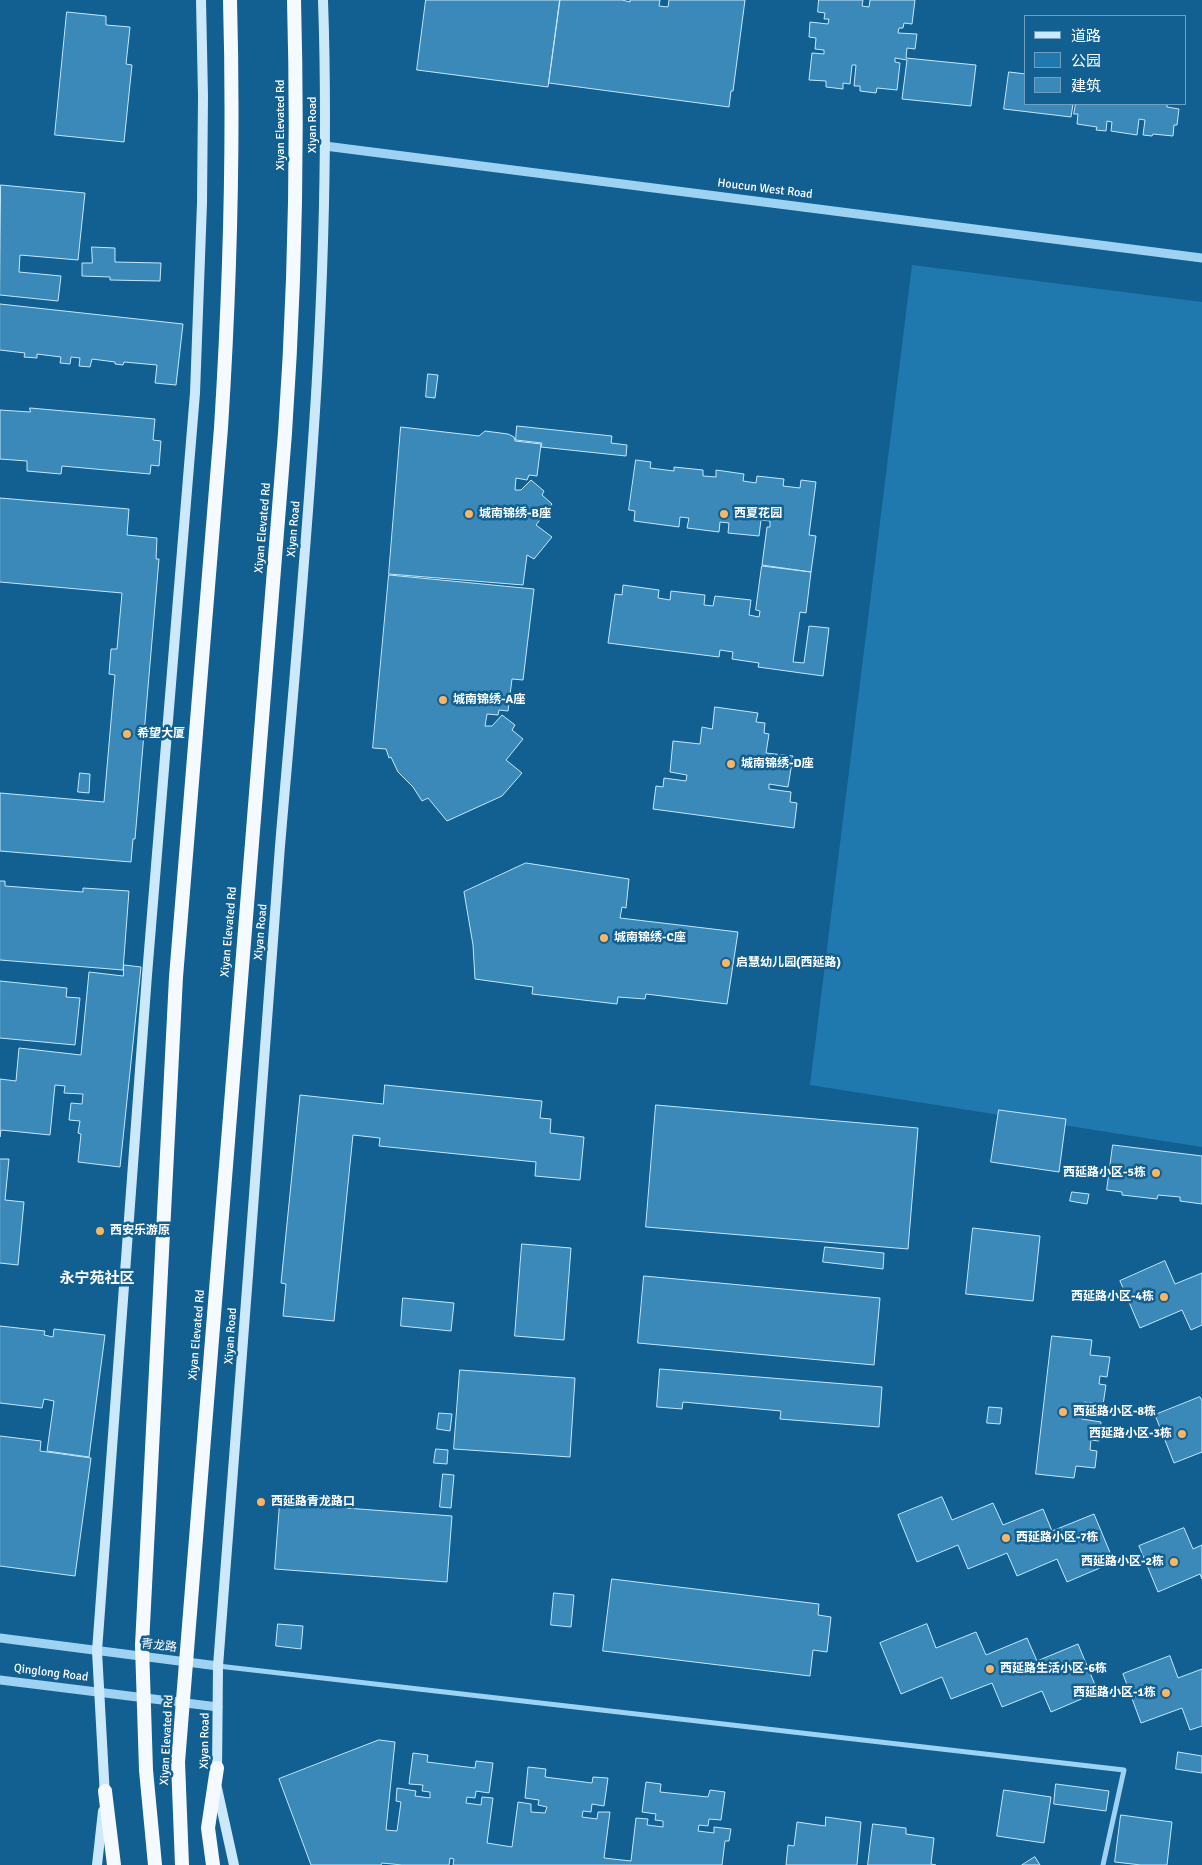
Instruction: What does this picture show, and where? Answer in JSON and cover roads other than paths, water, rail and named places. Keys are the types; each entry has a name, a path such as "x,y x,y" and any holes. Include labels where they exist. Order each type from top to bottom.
{"highway":[{"name":"Xiyan Elevated Rd","path":"155,1865 146,1770 142,1646 176,977 221,428 226,343 232,156 230,0"},
{"name":"Xiyan Elevated Rd","path":"182,1865 178,1762 288,392 296,174 294,0"},
{"path":"213,1865 208,1828 217,1768"},
{"path":"105,1791 114,1865"}],"main road":[{"path":"97,1865 105,1791 97,1651 147,975 194,401 202,203 203,96 201,0"},
{"name":"Xiyan Road","path":"234,1865 217,1789 218,1666 269,985 316,400 323,265 325,146 323,0"}],"street":[{"name":"Houcun West Road","path":"325,146 1202,258"},
{"path":"0,1638 97,1651"},
{"name":"青龙路","path":"97,1651 218,1666"},
{"path":"218,1666 1124,1770 1103,1865"},
{"name":"Qinglong Road","path":"0,1680 100,1692"},
{"path":"100,1692 218,1707"}],"place":[{"name":"城南锦绣-B座","path":"469,514"},
{"name":"西夏花园","path":"724,514"},
{"name":"城南锦绣-A座","path":"443,700"},
{"name":"希望大厦","path":"127,734"},
{"name":"城南锦绣-D座","path":"731,764"},
{"name":"城南锦绣-C座","path":"604,938"},
{"name":"启慧幼儿园(西延路)","path":"726,963"},
{"name":"西延路小区-5栋","path":"1156,1173"},
{"name":"西安乐游原","path":"100,1231"},
{"name":"西延路小区-4栋","path":"1164,1297"},
{"name":"西延路小区-8栋","path":"1063,1412"},
{"name":"西延路小区-3栋","path":"1182,1434"},
{"name":"西延路青龙路口","path":"261,1502"},
{"name":"西延路小区-7栋","path":"1006,1538"},
{"name":"西延路小区-2栋","path":"1174,1562"},
{"name":"西延路生活小区-6栋","path":"990,1669"},
{"name":"西延路小区-1栋","path":"1166,1693"}],"district":[{"name":"永宁苑社区","path":"97,1279"}]}
